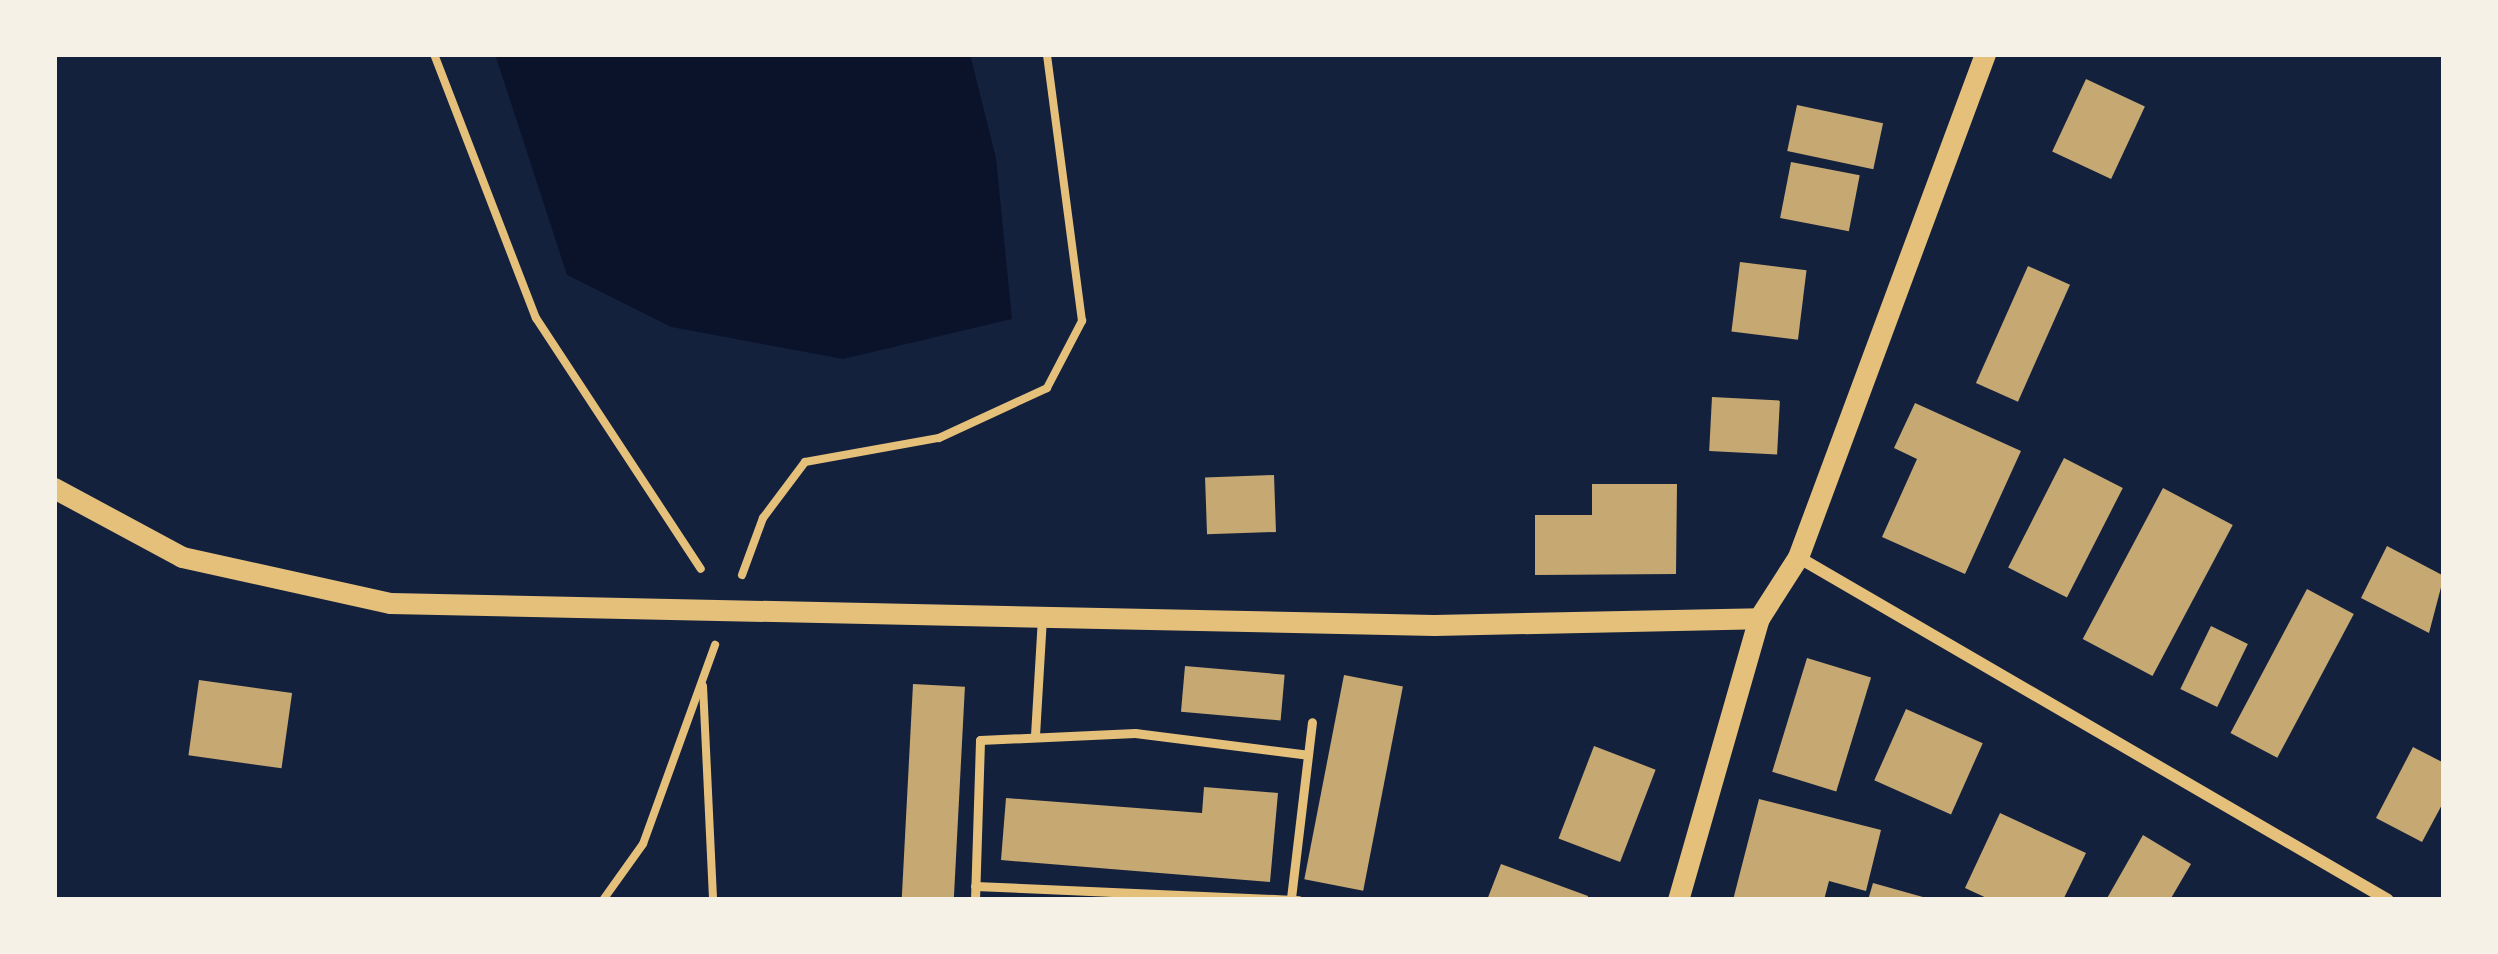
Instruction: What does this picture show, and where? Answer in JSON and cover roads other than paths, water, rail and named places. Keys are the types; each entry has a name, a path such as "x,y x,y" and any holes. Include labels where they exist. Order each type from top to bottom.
{"street":[{"path":"1678,900 1759,618 1798,557 1985,54"},
{"path":"54,488 182,557 389,603 1042,617 1759,618"},
{"path":"1798,557 2388,900"}],"lane":[{"path":"1035,735 1042,617"},
{"path":"975,886 1294,899 1312,722"},
{"path":"974,900 980,740 1135,734 1308,755"}],"water":[{"path":"495,54 970,54 996,158 1012,319 843,359 671,327 567,275"}]}
